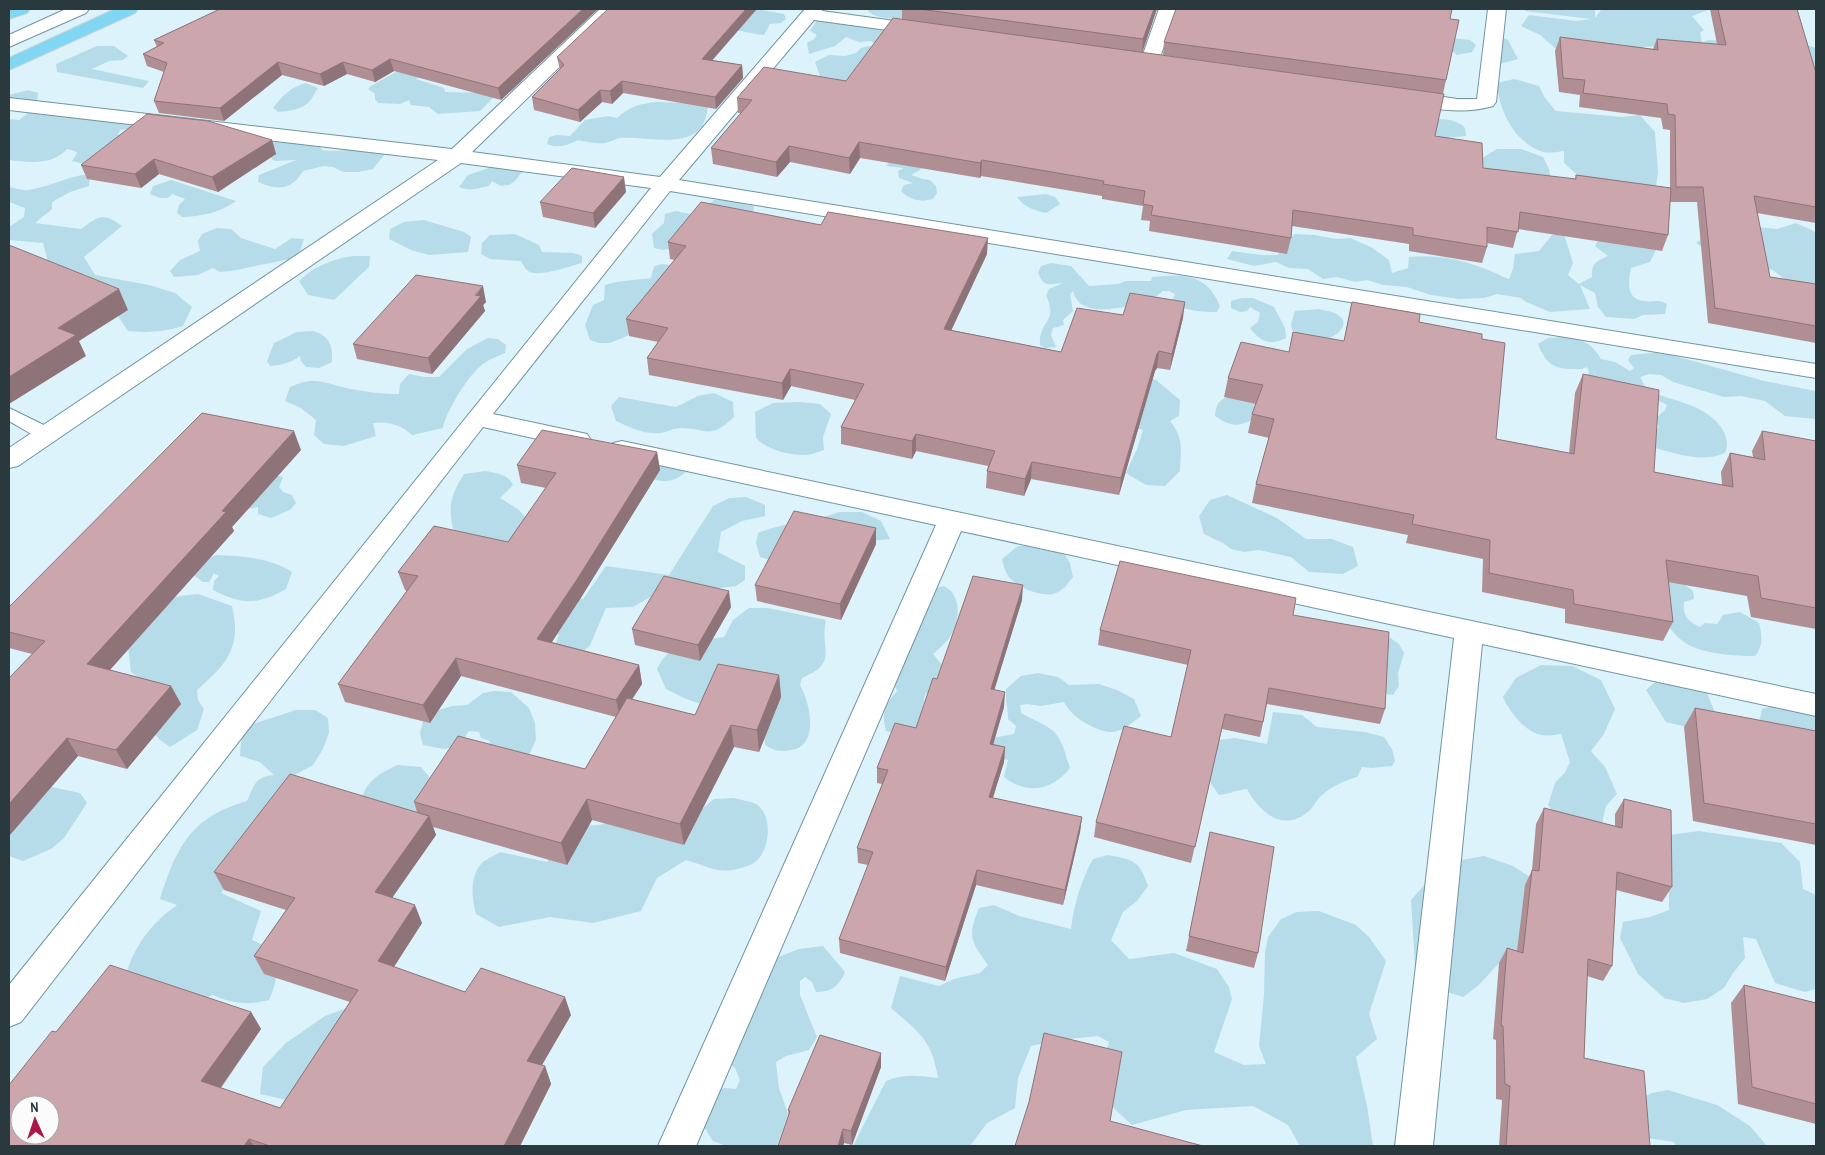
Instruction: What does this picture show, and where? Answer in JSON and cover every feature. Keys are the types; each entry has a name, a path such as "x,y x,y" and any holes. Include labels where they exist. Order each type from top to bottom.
{"highway":[{"path":"9,14 21,9"},
{"path":"9,65 128,9"}],"street":[{"path":"9,42 80,9"},
{"path":"9,460 457,156 610,9"},
{"path":"1150,60 1168,9"},
{"path":"1384,94 1473,106 1486,102 1497,9"},
{"path":"9,1012 477,418 665,184 812,12 946,33"},
{"path":"1131,58 1170,63"},
{"path":"9,104 457,156 665,184 1816,371"},
{"path":"477,418 1816,705"},
{"path":"677,1146 952,520"},
{"path":"1414,1146 1469,630"}],"lane":[{"path":"9,414 48,434"}],"shaded area":[{"path":"731,9 756,9 784,14 786,19 781,23 770,24 764,35 733,30 739,21 751,18 739,18"},
{"path":"869,9 914,9 909,18 893,19 872,14 868,11"},
{"path":"1525,9 1595,9 1595,18 1602,9 1711,9 1692,16 1704,30 1700,33 1702,43 1708,40 1804,44 1816,48 1816,77 1659,46 1643,47 1637,53 1570,61 1540,35 1521,26 1529,15 1576,21 1591,19 1525,11"},
{"path":"818,19 831,20 840,24 864,26 903,35 877,44 870,41 859,42 846,37 835,46 809,54 807,43 817,35 810,31"},
{"path":"1502,37 1508,40 1518,59 1500,64"},
{"path":"1452,38 1470,40 1476,45 1472,52 1457,55 1445,45"},
{"path":"97,46 114,46 128,56 123,60 109,61 92,69 149,81 143,88 57,72 56,64"},
{"path":"869,46 876,48 893,84 839,83 834,78 820,76 815,62 829,55 845,56 856,53 861,48"},
{"path":"424,56 442,61 416,79 444,88 445,92 485,93 522,80 523,87 515,91 503,92 492,99 480,111 438,114 429,107 411,105 409,100 400,104 378,103 375,99 375,94 368,89"},
{"path":"1514,79 1539,86 1545,98 1556,111 1622,117 1640,115 1655,132 1658,173 1656,186 1662,218 1582,179 1564,163 1564,151 1543,152 1522,140 1509,123 1498,93 1497,83"},
{"path":"306,83 318,88 306,105 282,112 278,112 273,108 287,92"},
{"path":"28,90 38,93 37,103 19,105 9,111 9,95"},
{"path":"657,102 708,104 705,120 698,131 688,137 675,139 620,138 605,143 578,140 567,145 547,144 549,137 557,135 570,136 585,120 608,116 617,118 635,106"},
{"path":"35,108 135,112 145,113 149,116 133,128 121,130 118,133 119,136 92,166 72,161 77,153 67,149 54,158 40,162 9,160 9,119 19,120"},
{"path":"1436,119 1459,123 1465,128 1466,136 1444,138 1434,134"},
{"path":"264,136 299,139 320,147 322,150 368,149 385,154 373,169 343,172 333,167 324,166 303,171 289,185 272,187 258,182 259,175 296,160 275,161 268,156"},
{"path":"1497,149 1521,149 1543,157 1549,169 1551,180 1479,168 1482,158"},
{"path":"894,158 925,163 920,170 911,175 930,180 936,186 937,193 933,199 916,200 901,191 904,185 913,183 899,178 898,171 904,168 886,166"},
{"path":"498,165 532,168 521,173 509,185 501,186 492,181 489,186 477,189 459,187 468,175"},
{"path":"89,174 89,186 70,192 52,202 52,209 35,223 81,229 92,221 105,217 122,226 84,257 95,275 149,285 175,293 192,307 183,326 156,332 128,331 116,313 48,262 43,243 9,240 9,227 24,217 25,208 9,202 9,187 28,190"},
{"path":"171,180 236,201 210,213 182,217 177,213 179,205 185,199 172,194 168,198 160,198 150,194 153,186"},
{"path":"1046,194 1055,197 1060,204 1046,213 1034,210 1017,197"},
{"path":"728,199 753,204 754,210 749,215 708,205 714,200"},
{"path":"676,211 691,214 692,218 674,248 663,250 654,248 652,234 664,223 665,214"},
{"path":"424,220 464,232 471,237 468,252 429,255 411,250 389,239 390,229 404,222"},
{"path":"1796,223 1816,232 1816,289 1784,279 1773,270 1748,265 1713,254 1696,243 1707,235 1757,227 1777,229"},
{"path":"217,228 231,229 241,238 275,249 292,238 304,239 300,251 290,259 231,271 220,272 213,268 198,275 174,277 170,271 180,260 200,251 198,241 202,234"},
{"path":"1563,231 1573,263 1568,275 1579,284 1592,277 1593,266 1608,256 1595,246 1599,239 1658,246 1650,262 1631,268 1629,284 1631,293 1638,300 1660,301 1667,304 1665,314 1643,315 1634,319 1606,317 1598,307 1595,293 1580,285 1590,309 1550,312 1521,298 1497,294 1484,298 1459,299 1431,295 1407,287 1383,285 1367,280 1355,282 1337,277 1323,279 1308,269 1289,268 1276,262 1254,266 1227,259 1232,251 1278,255 1283,244 1295,234 1315,235 1337,239 1350,238 1371,247 1389,260 1392,273 1408,268 1409,257 1428,256 1465,262 1509,279 1513,269 1515,254 1539,251 1552,235"},
{"path":"515,234 539,245 542,252 573,253 582,256 582,263 554,271 532,273 527,270 521,261 490,259 481,254 482,243 490,235"},
{"path":"352,256 370,256 369,267 334,300 308,295 299,281 323,264"},
{"path":"1051,263 1071,266 1089,286 1118,284 1126,281 1151,281 1152,277 1163,276 1193,278 1208,287 1215,295 1220,306 1217,312 1186,309 1175,305 1173,299 1175,294 1163,291 1154,298 1132,302 1127,301 1128,306 1096,309 1081,304 1076,299 1073,291 1070,294 1073,311 1063,320 1064,325 1053,328 1051,335 1056,347 1045,348 1040,345 1040,337 1050,312 1046,295 1049,289 1063,283 1048,284 1040,278 1038,273 1041,266"},
{"path":"662,264 676,266 661,294 627,336 610,343 599,343 590,340 585,325 593,305 604,300 605,285 651,278 654,266"},
{"path":"1253,298 1274,307 1285,328 1286,338 1271,342 1258,337 1250,328 1258,322 1260,313 1250,307 1247,311 1240,312 1231,308 1231,301"},
{"path":"1319,309 1334,313 1342,319 1343,326 1338,333 1326,339 1313,339 1292,330 1291,324 1295,311"},
{"path":"313,331 319,333 329,342 332,351 332,362 319,368 306,367 301,361 300,356 286,363 270,366 267,361 274,343 297,332"},
{"path":"1563,337 1576,339 1590,345 1601,359 1615,362 1630,371 1634,368 1628,360 1631,355 1661,352 1764,381 1816,391 1816,419 1785,416 1765,401 1741,396 1724,397 1673,382 1661,375 1649,374 1640,377 1646,387 1667,398 1697,408 1712,417 1723,430 1727,445 1725,453 1708,457 1690,456 1655,448 1655,432 1659,427 1655,419 1665,410 1667,405 1659,401 1640,400 1586,377 1589,372 1587,367 1583,369 1565,369 1554,366 1543,355 1538,344 1548,338"},
{"path":"488,338 498,339 506,345 505,353 483,364 471,376 453,403 443,428 412,435 394,424 384,422 373,423 376,436 344,446 324,444 314,435 316,420 301,408 285,401 290,387 299,383 314,381 363,391 399,394 400,384 409,374 439,377 467,349"},
{"path":"1146,376 1156,380 1180,400 1179,416 1170,421 1180,439 1180,471 1165,486 1146,485 1126,473 1143,430 1111,422"},
{"path":"714,393 733,402 734,417 719,429 708,432 680,428 661,433 643,432 616,421 611,406 619,397 676,407 698,396"},
{"path":"1234,395 1258,397 1258,417 1236,425 1226,423 1215,416 1220,401"},
{"path":"799,402 820,404 831,414 823,437 824,450 807,455 792,454 772,449 756,438 755,412 773,403"},
{"path":"636,456 688,470 670,481 652,479 638,475"},
{"path":"246,468 283,477 279,487 283,492 292,495 296,503 290,510 271,518 258,514 258,507 248,509"},
{"path":"485,471 501,475 511,481 513,485 500,498 519,510 539,532 515,585 583,599 606,566 669,575 713,506 729,498 746,497 765,505 765,516 742,521 721,532 718,552 745,566 745,580 736,586 652,596 633,607 606,608 590,645 582,653 555,645 559,635 539,628 470,536 453,529 452,500 460,481 464,474"},
{"path":"1227,495 1277,518 1306,539 1332,539 1353,547 1358,566 1343,574 1309,572 1291,557 1259,550 1244,552 1231,549 1204,534 1199,516 1210,500"},
{"path":"839,512 862,512 881,521 890,539 871,541 774,561 760,557 756,543 758,533 778,526"},
{"path":"1036,545 1063,552 1070,563 1073,577 1059,592 1050,594 1036,593 1016,583 1005,570 1002,559 1018,546"},
{"path":"1624,545 1679,545 1686,586 1693,591 1694,599 1684,602 1684,611 1687,618 1700,627 1705,623 1717,624 1723,615 1740,612 1759,623 1761,640 1760,648 1755,656 1708,652 1684,642 1675,634 1658,611"},
{"path":"217,555 256,559 283,567 292,572 286,589 267,598 250,601 223,595 213,590 214,581 219,576 214,573 209,582 203,582 192,574 202,560"},
{"path":"944,586 955,597 958,613 954,630 950,637 933,654 943,666 934,690 925,694 921,719 992,738 1014,734 1016,726 1008,719 1006,689 1021,676 1038,673 1058,677 1069,685 1099,684 1117,690 1134,699 1141,716 1122,729 1109,732 1097,729 1077,718 1064,702 1041,706 1020,705 1021,713 1049,728 1059,738 1070,768 1055,782 1039,788 1021,786 1004,777 1008,760 886,731 885,710 897,691 893,682 931,589"},
{"path":"198,594 232,606 235,620 233,644 224,663 217,672 197,690 198,700 204,709 197,730 170,747 160,740 147,725 163,695 131,672 127,638 148,605 180,596"},
{"path":"749,608 768,608 826,620 826,654 824,661 814,672 802,678 800,685 809,712 809,732 806,741 800,747 791,750 777,750 765,745 763,727 684,698 666,689 657,669 669,652 677,647 694,641 724,637 733,620"},
{"path":"1386,635 1399,644 1404,653 1398,673 1399,686 1393,695 1372,692"},
{"path":"1541,665 1572,666 1601,680 1615,709 1604,734 1591,751 1605,767 1617,794 1606,806 1600,833 1563,825 1548,805 1555,783 1565,772 1570,762 1561,734 1541,735 1529,730 1513,714 1503,697 1516,678"},
{"path":"1659,679 1703,684 1717,717 1700,730 1666,722 1646,690"},
{"path":"494,691 511,692 529,708 535,723 536,740 527,759 489,751 490,741 481,738 479,732 469,731 458,746 444,749 423,745 420,733 425,714 452,706 467,705 483,693"},
{"path":"1781,704 1816,712 1816,764 1759,723 1762,709"},
{"path":"296,710 315,710 328,718 329,733 323,749 313,765 291,777 262,836 221,893 261,911 252,940 269,950 276,965 275,982 269,1000 241,1003 213,995 196,1001 126,1007 127,973 136,949 154,925 177,905 160,899 180,849 199,825 228,808 247,801 259,780 274,775 260,762 240,756 241,741 250,725"},
{"path":"1273,712 1302,715 1317,727 1365,732 1384,737 1392,749 1395,761 1392,766 1362,767 1357,777 1330,789 1320,797 1310,810 1300,817 1291,820 1274,818 1266,813 1252,798 1247,789 1219,795 1207,778 1218,740 1235,738 1267,744"},
{"path":"397,765 421,767 430,778 433,791 413,823 360,806 365,791 372,780"},
{"path":"43,785 80,793 87,803 64,838 51,849 23,861 9,856 9,792"},
{"path":"734,798 756,804 766,816 768,834 764,851 752,864 726,871 709,868 686,860 657,878 641,911 593,923 550,917 499,927 476,914 473,901 473,881 475,875 482,863 500,852 547,862 564,831 579,826 600,825 647,811 680,828 714,799"},
{"path":"1699,831 1781,843 1800,862 1803,889 1816,895 1816,989 1805,992 1775,983 1756,939 1743,937 1745,958 1724,988 1707,999 1684,1003 1664,998 1638,974 1620,938 1623,922 1650,917 1669,910 1669,835"},
{"path":"1108,855 1130,860 1138,866 1148,886 1137,901 1123,912 1111,940 1129,959 1174,953 1217,969 1229,987 1232,999 1214,1052 1244,1065 1266,1064 1259,1046 1264,995 1265,952 1268,937 1281,919 1297,912 1319,911 1356,925 1369,937 1386,961 1369,1014 1377,1039 1356,1057 1367,1106 1373,1146 1300,1146 1288,1125 1253,1106 1186,1110 1132,1125 1106,1101 1098,1075 1109,1042 1098,1036 1060,1040 1031,1046 1018,1078 1015,1108 987,1123 970,1146 853,1146 886,1081 906,1076 938,1078 928,1045 916,1030 891,1008 900,976 939,986 954,979 980,973 988,965 975,944 972,932 979,908 994,905 1019,916 1071,929 1079,893 1093,859"},
{"path":"1484,856 1513,866 1530,877 1555,927 1499,963 1478,986 1463,997 1416,982 1411,900 1444,863"},
{"path":"823,946 845,972 834,987 826,991 816,992 812,982 805,977 800,981 800,995 817,1037 809,1050 786,1056 776,1062 779,1088 788,1114 777,1146 726,1146 713,1141 702,1124 714,1090 736,1089 740,1080 735,1068 724,1059 773,959 799,949"},
{"path":"347,1008 296,1102 260,1094 263,1067 286,1043 325,1016"},
{"path":"1668,1090 1717,1105 1750,1126 1767,1146 1676,1146 1674,1142 1648,1138 1625,1104 1652,1093"}],"building":[{"path":"220,9 583,9 498,88 390,59 372,70 343,62 320,74 278,62 220,108 154,101 167,63 143,54 164,43 154,40"},
{"path":"608,9 746,9 702,59 742,65 715,97 622,81 610,91 600,90 578,110 532,97 564,65 557,57"},
{"path":"919,9 1154,9 1143,39"},
{"path":"1176,9 1452,9 1450,19 1459,20 1446,80 1164,42"},
{"path":"1718,9 1797,9 1816,73 1816,207 1754,196 1770,277 1816,284 1816,326 1715,308 1703,187 1676,187 1675,115 1668,114 1667,104 1583,93 1585,80 1563,78 1560,37 1658,50 1657,39 1726,45"},
{"path":"893,18 1444,94 1435,136 1482,143 1483,168 1576,179 1576,175 1671,188 1668,235 1520,212 1518,232 1487,227 1487,247 1413,235 1413,228 1293,210 1291,238 1151,215 1153,206 1143,204 1145,191 1103,184 1104,181 982,160 980,163 859,142 849,158 789,146 776,162 711,148 752,100 737,98 764,67 846,81"},
{"path":"147,114 208,121 272,140 212,177 154,159 135,174 81,165"},
{"path":"572,168 624,177 593,213 540,202"},
{"path":"701,202 821,225 828,212 988,238 944,329 1061,352 1077,308 1123,315 1130,293 1185,302 1172,354 1159,351 1157,354 1121,478 1032,462 1025,479 987,471 995,451 916,434 912,441 841,427 864,384 790,369 782,383 647,358 668,328 626,319 686,246 668,242"},
{"path":"9,245 119,289 58,328 76,335 9,377"},
{"path":"416,275 483,286 475,295 481,296 428,358 353,344"},
{"path":"1352,302 1420,314 1419,322 1482,334 1482,339 1505,343 1496,439 1574,454 1583,374 1659,390 1654,472 1733,487 1730,453 1765,460 1762,431 1816,441 1816,608 1761,598 1758,576 1666,560 1673,622 1574,604 1573,590 1489,573 1490,540 1412,524 1414,515 1256,484 1274,419 1252,414 1263,385 1228,378 1241,342 1289,352 1293,332 1344,341"},
{"path":"202,413 294,431 222,511 226,512 87,664 171,686 116,750 67,738 9,804 9,678 45,641 9,632 9,607"},
{"path":"542,430 657,452 578,578 537,639 639,665 616,700 456,658 423,705 338,684 418,576 398,572 434,526 508,542 556,473 517,465"},
{"path":"794,511 876,528 840,604 755,585"},
{"path":"1120,561 1296,598 1293,615 1389,632 1385,709 1269,688 1263,722 1225,714 1195,847 1096,822 1124,726 1171,737 1191,650 1100,630"},
{"path":"664,576 729,591 698,645 632,629"},
{"path":"973,576 1023,585 991,689 1005,692 990,744 1005,747 989,797 1082,817 1065,890 977,870 946,967 839,939 873,852 857,848 888,770 877,768 895,723 916,728 933,678 937,679"},
{"path":"718,664 779,675 757,730 731,725 680,824 587,799 561,843 414,802 458,736 585,769 627,698 695,715"},
{"path":"1695,708 1816,731 1816,824 1704,803"},
{"path":"290,774 429,816 375,892 415,905 378,961 465,992 481,968 565,997 527,1061 545,1066 504,1146 270,1146 249,1139 244,1146 9,1146 9,1085 52,1031 56,1032 110,965 251,1012 201,1081 280,1108 358,990 254,956 295,898 214,872"},
{"path":"1624,799 1671,810 1672,887 1617,872 1612,966 1588,959 1584,1058 1644,1071 1650,1146 1506,1146 1510,1086 1505,1084 1503,1026 1501,1025 1507,948 1523,953 1532,870 1539,871 1544,808 1622,828"},
{"path":"1210,832 1274,847 1258,953 1189,936"},
{"path":"1744,985 1816,1003 1816,1104 1752,1087"},
{"path":"1044,1033 1122,1052 1110,1121 1203,1146 1015,1146 1029,1102"},
{"path":"820,1035 881,1053 851,1131 843,1129 838,1146 778,1146 790,1111 788,1110"}]}
